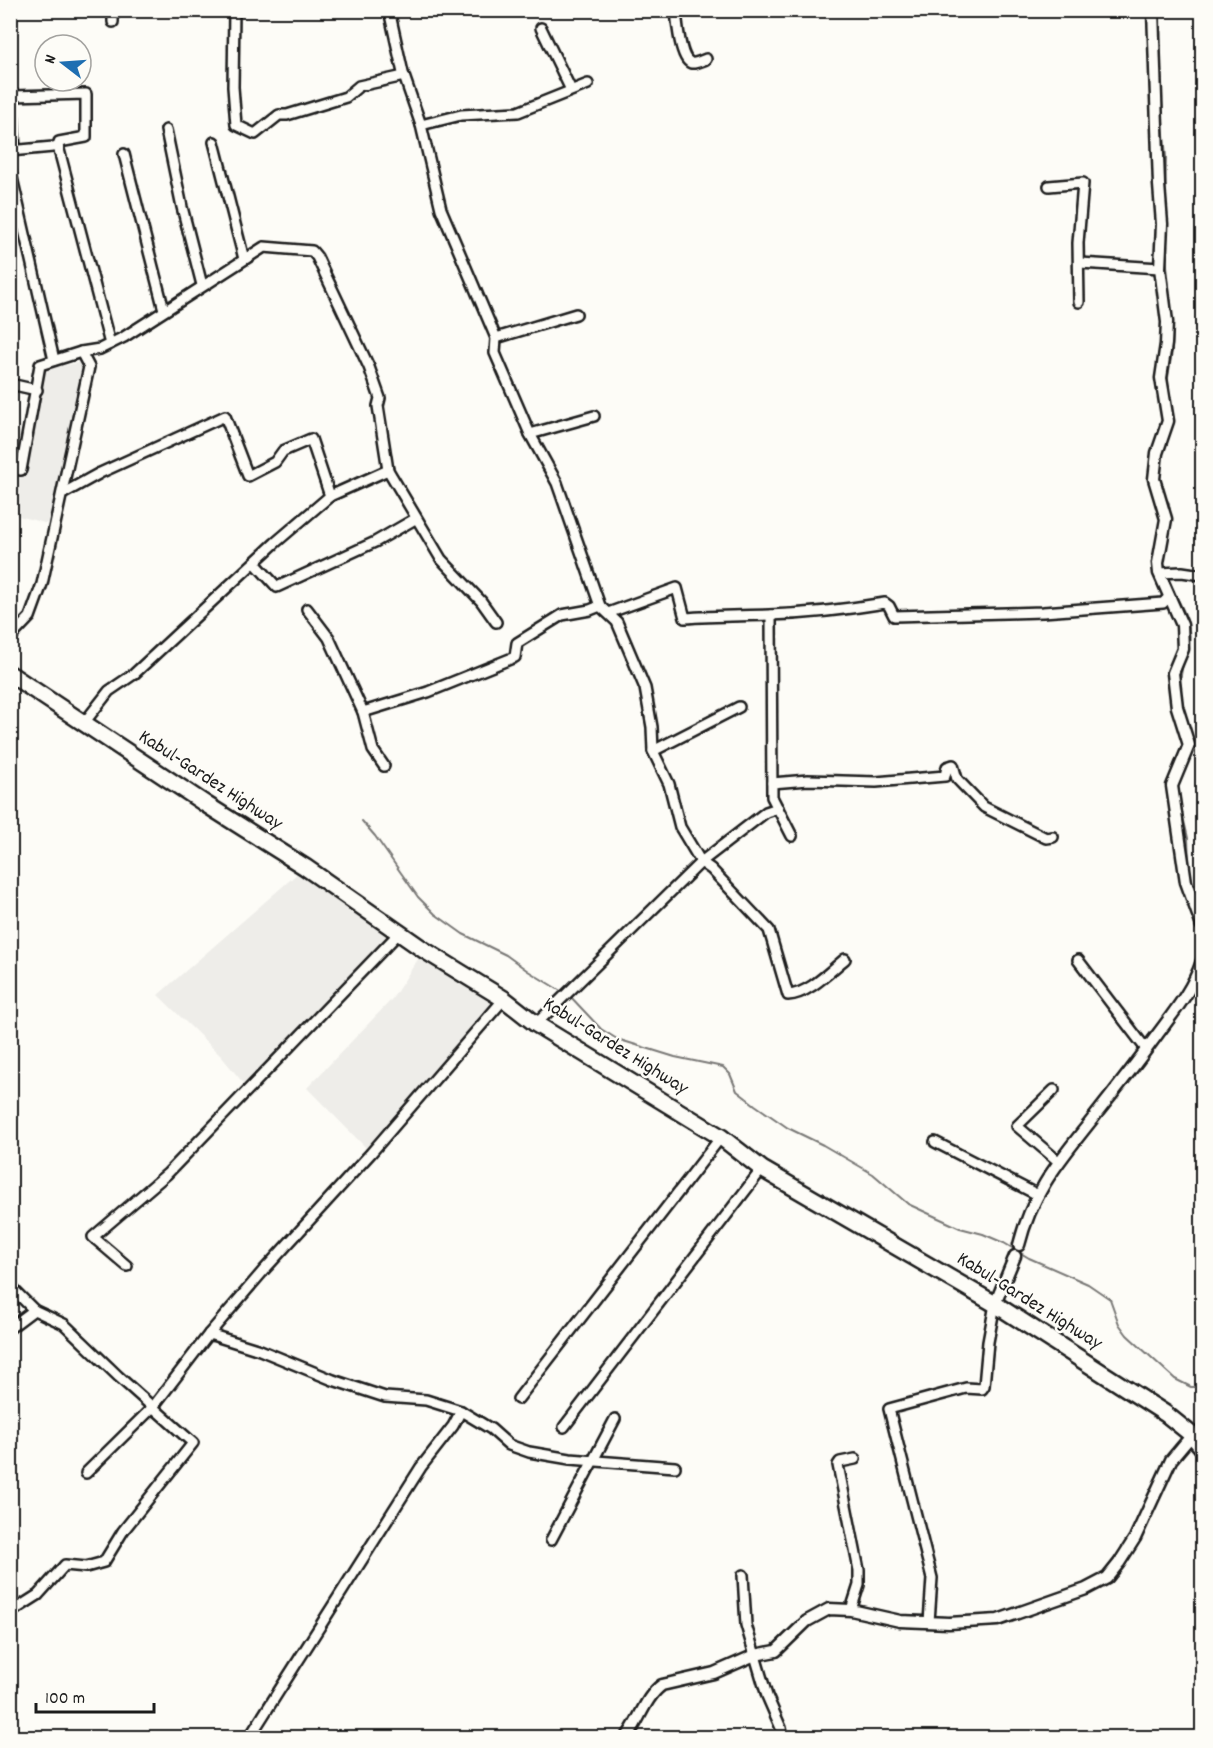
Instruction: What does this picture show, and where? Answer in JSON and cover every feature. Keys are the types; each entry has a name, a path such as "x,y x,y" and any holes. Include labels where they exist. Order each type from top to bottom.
{"highway":[{"name":"Kabul-Gardez Highway","path":"10,674 305,867 399,933 504,999 536,1024 721,1137 762,1169 995,1304 1157,1408 1192,1435 1203,1447"}],"street":[{"path":"112,22 113,10"},
{"path":"234,10 233,87 236,125 255,134 279,115 287,115 346,97 359,86 404,76"},
{"path":"389,10 404,76 421,125 441,209 496,338 495,353 530,434 557,483 604,610 617,622 645,688 652,727 652,751 669,784 680,827 701,862 711,869 769,930 788,995 812,985 845,959"},
{"path":"676,10 678,34 686,58 689,62 694,63 706,59"},
{"path":"1153,10 1162,224 1160,268 1167,322 1161,378 1168,421 1157,453 1155,479 1166,519 1158,563 1159,573 1182,625 1183,649 1173,673 1177,707 1189,745 1172,786 1186,882 1203,926"},
{"path":"541,28 571,90"},
{"path":"421,125 461,115 518,112 588,84"},
{"path":"58,146 13,150 12,96 86,94 86,137 59,142 58,146 110,344"},
{"path":"166,130 182,207 202,285"},
{"path":"214,142 244,259"},
{"path":"124,154 164,310"},
{"path":"10,170 54,360"},
{"path":"1049,186 1083,183 1078,243 1079,302"},
{"path":"10,468 21,470 40,365 81,352 100,349 110,344 264,247 312,251 317,257 369,367 380,398 378,406 388,470 415,519 423,526 441,559 481,601 496,622"},
{"path":"1080,263 1160,268"},
{"path":"496,338 576,314"},
{"path":"10,638 30,617 42,584 89,367 81,352"},
{"path":"10,384 37,390"},
{"path":"62,494 100,473 225,416 248,477 274,462 283,451 311,439 330,496"},
{"path":"530,434 594,416"},
{"path":"84,723 109,691 134,674 275,543 330,496 388,470"},
{"path":"255,563 277,587 375,542 415,519"},
{"path":"1159,573 1182,572 1203,575"},
{"path":"363,712 428,692 515,657 517,643 562,615 604,610 677,588 685,618 771,615 885,603 890,606 894,616 1043,612 1163,603 1169,597"},
{"path":"307,609 329,638 363,712 373,750 384,766"},
{"path":"771,615 772,797 792,836"},
{"path":"652,751 739,707"},
{"path":"772,783 808,780 876,782 945,776 947,767 953,765 957,779 984,807 1046,838 1053,837"},
{"path":"536,1024 701,862 766,812 778,807"},
{"path":"127,1266 93,1237 167,1174 399,933"},
{"path":"1078,960 1146,1049"},
{"path":"929,1622 932,1578 889,1409 966,1388 982,1389 995,1304 1017,1250 1025,1220 1058,1161 1101,1110 1181,1003 1198,975 1203,961"},
{"path":"86,1473 153,1407 209,1334 264,1270 371,1153 504,999"},
{"path":"1054,1090 1017,1126 1058,1161"},
{"path":"518,1399 721,1137"},
{"path":"935,1142 1038,1195"},
{"path":"564,1427 762,1169"},
{"path":"10,1286 34,1310 64,1324 193,1443 123,1531 104,1562 86,1567 65,1565 39,1595 16,1609"},
{"path":"10,1328 34,1310"},
{"path":"209,1334 260,1350 333,1380 385,1397 426,1400 461,1411 491,1429 509,1445 519,1449 570,1460 675,1467"},
{"path":"249,1737 421,1467 453,1426 461,1411"},
{"path":"551,1540 615,1419"},
{"path":"626,1737 634,1728 655,1690 662,1685 714,1673 755,1655 781,1648 807,1622 829,1609 851,1610 900,1621 949,1623 998,1620 1086,1589 1107,1578 1136,1538 1172,1460 1192,1435"},
{"path":"851,1610 859,1585 859,1570 838,1465 840,1462 855,1459"},
{"path":"743,1575 746,1625 767,1696 783,1737"}],"shaded area":[{"path":"86,361 48,524 11,514 10,475 16,476 34,401 33,372"},
{"path":"305,867 399,933 249,1090 221,1056 158,995"},
{"path":"424,950 504,999 371,1153 307,1088 392,999"}],"waterway":[{"path":"1160,10 1161,82"},
{"path":"1162,111 1166,157 1165,199"},
{"path":"1166,255 1173,327 1167,384"},
{"path":"1165,497 1169,503 1170,514"},
{"path":"1169,584 1186,617 1190,634 1187,652"},
{"path":"1179,687 1183,663"},
{"path":"1180,692 1186,719"},
{"path":"1179,800 1188,838 1189,865"},
{"path":"362,821 418,897 435,914 463,934 506,955 564,993"},
{"path":"1197,899 1202,910"},
{"path":"569,995 601,1029 617,1039 675,1057 723,1067 730,1074 737,1091 755,1105 788,1128 873,1174 908,1204 960,1228 1004,1243 1029,1258 1088,1284 1110,1299 1119,1324 1127,1335 1175,1379 1191,1387 1202,1387"}]}
